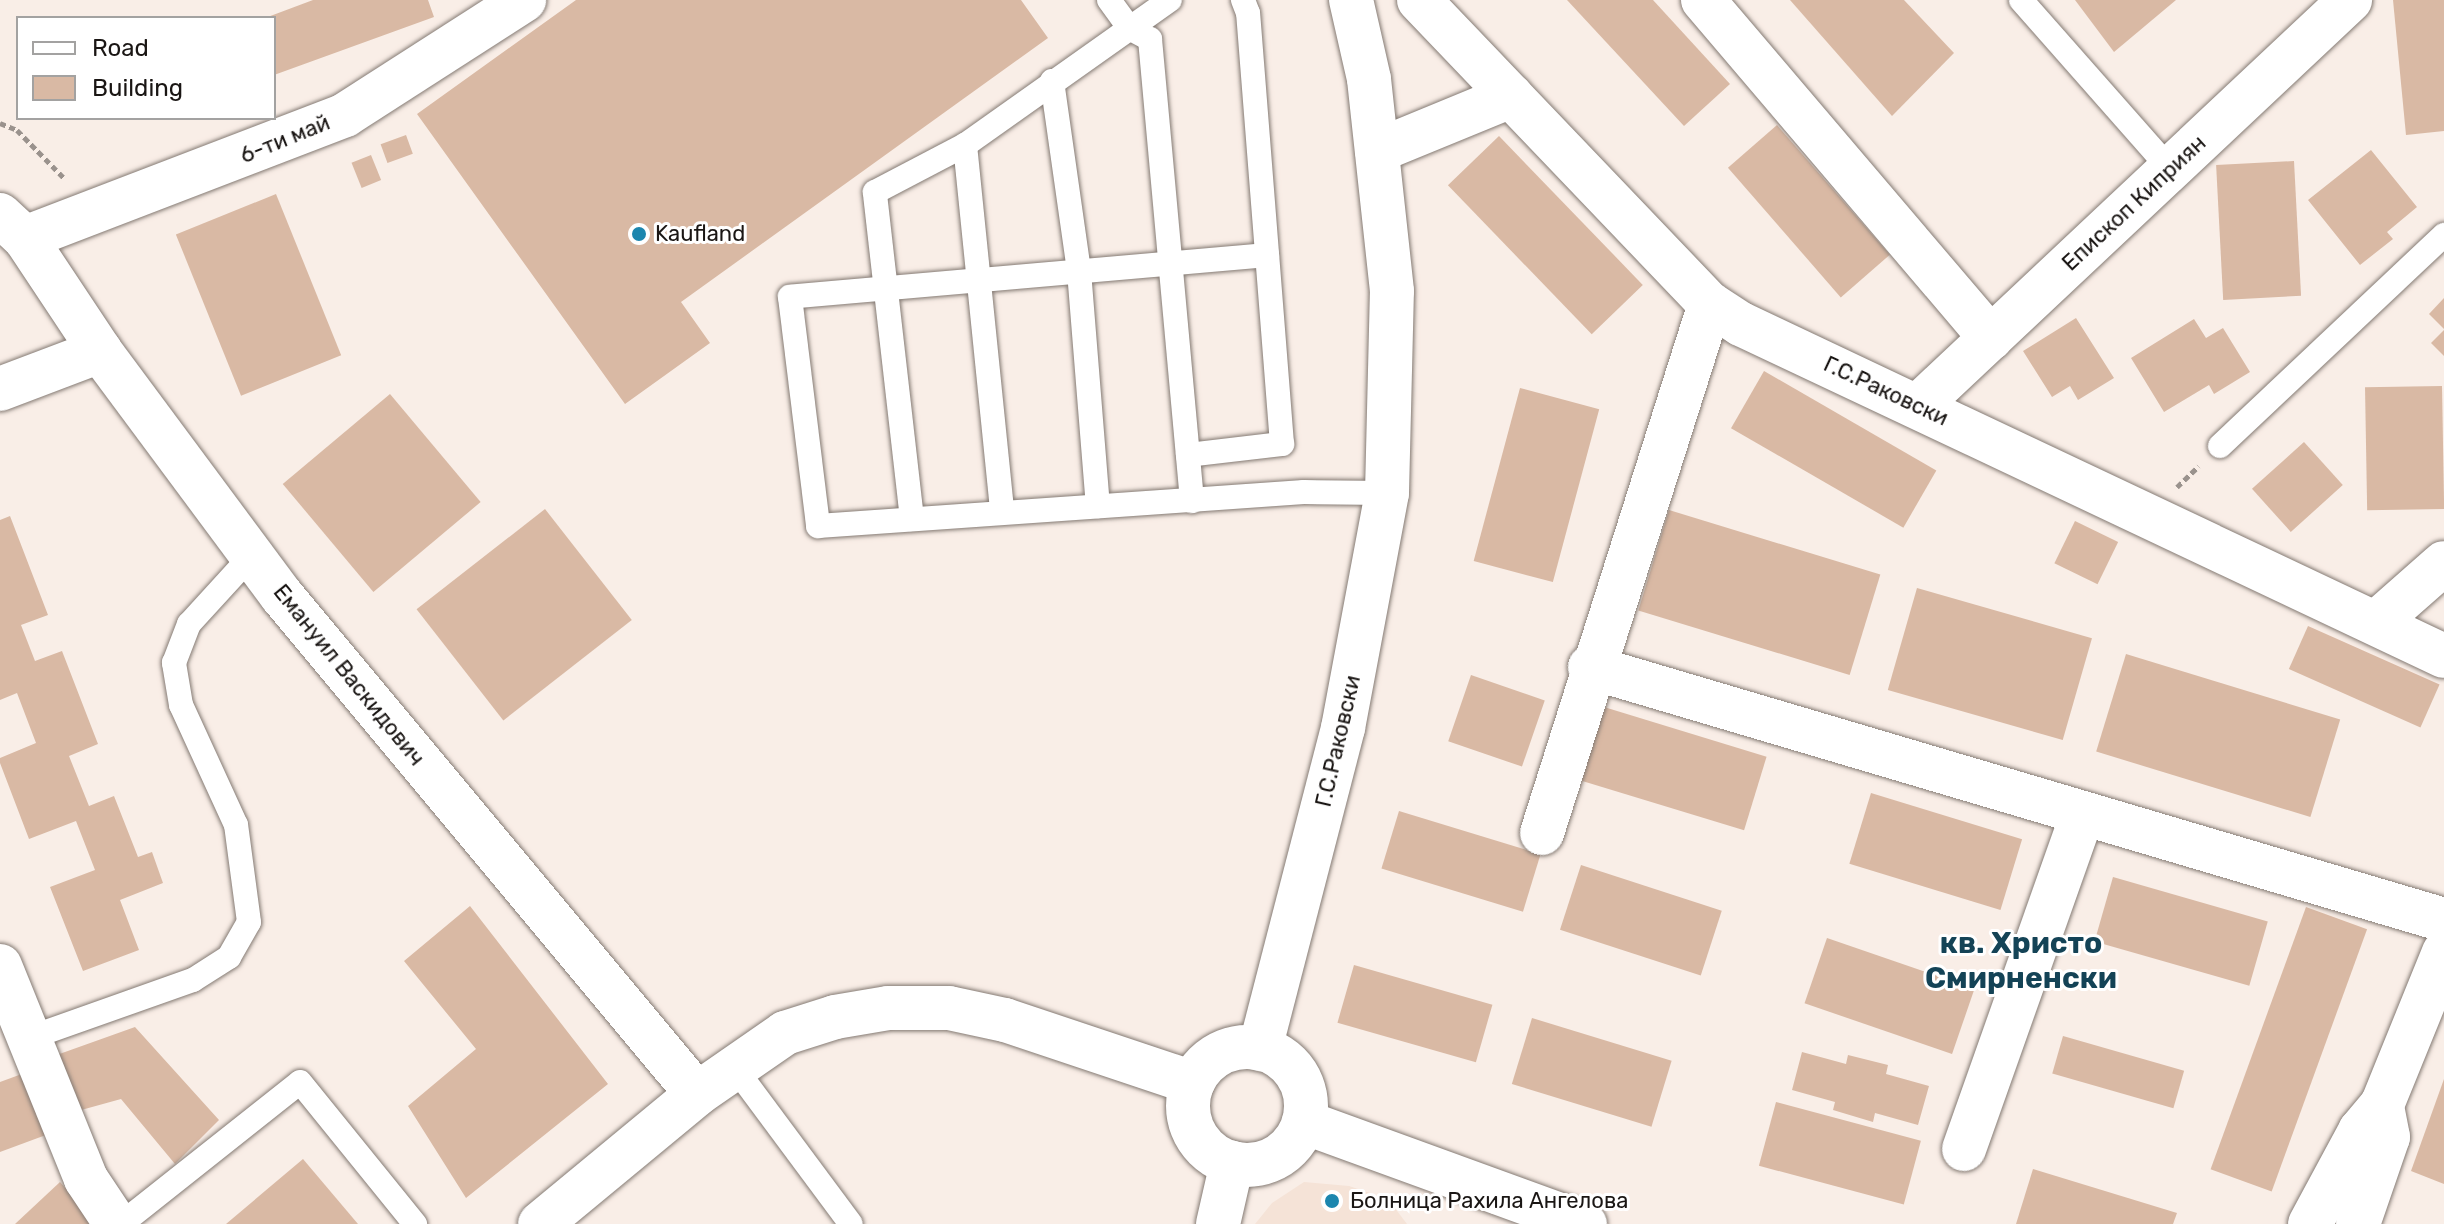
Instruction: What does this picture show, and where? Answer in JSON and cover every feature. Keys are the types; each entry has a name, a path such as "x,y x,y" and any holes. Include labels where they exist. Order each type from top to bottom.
{"street":[{"name":"6-ти май","path":"12,227 97,211 345,115 524,0"},
{"name":"Г.С.Раковски","path":"1260,1049 1343,728 1387,493 1392,291 1369,79 1351,0"},
{"name":"Г.С.Раковски","path":"1419,0 1710,304 1741,324 2149,513 2444,656"},
{"path":"1703,0 1991,338"},
{"name":"Епископ Киприян","path":"1918,406 2350,0"},
{"path":"1377,151 1511,96"},
{"name":"Емануил Васкидович","path":"12,227 252,555 697,1094"},
{"path":"1542,833 1590,667 1710,304"},
{"path":"0,389 100,351"},
{"path":"2377,622 2444,563"},
{"path":"1590,667 2083,813 2443,948 2382,1105 2360,1131 2310,1224"},
{"path":"1964,1149 2083,813"},
{"path":"0,966 86,1179 119,1224"},
{"path":"540,1224 697,1094 785,1033 835,1017 888,1008 949,1008 1005,1020 1193,1083"},
{"path":"1260,1049 1295,1071 1304,1088 1304,1122 1293,1143 1279,1156 1261,1164 1232,1163 1207,1150 1194,1134 1188,1115 1193,1083 1208,1061 1225,1050 1260,1049"},
{"path":"2358,1224 2388,1137 2382,1105"},
{"path":"1304,1122 1585,1224"},
{"path":"1218,1224 1232,1163"}],"lane":[{"path":"1109,0 1129,28 1150,39 1192,501"},
{"path":"912,519 875,192 965,145 1170,0"},
{"path":"1188,455 1282,444 1248,13 1243,0"},
{"path":"2021,0 2170,169"},
{"path":"1052,81 1079,271 1098,506"},
{"path":"965,145 1002,512"},
{"path":"2220,446 2444,235"},
{"path":"1267,255 790,297 818,526 1098,506 1387,493"},
{"path":"29,1038 193,980 229,957 249,922 236,825 181,705 174,663 189,624 252,555"},
{"path":"735,1068 851,1224"},
{"path":"119,1224 300,1082 415,1224"}],"path":[{"path":"0,123 17,130 97,211"},
{"path":"2149,513 2220,446"}],"shaded area":[{"name":"Болница Рахила Ангелова","path":"1304,1182 1349,1186 1388,1199 1407,1224 1255,1224 1272,1203"}],"building":[{"path":"313,0 428,0 434,17 276,74 276,16 270,16"},
{"name":"Kaufland","path":"576,0 1021,0 1048,38 681,302 710,343 625,404 417,114"},
{"path":"1567,0 1653,0 1730,84 1684,126"},
{"path":"1790,0 1904,0 1954,53 1892,116"},
{"path":"2075,0 2176,0 2114,52"},
{"path":"2393,0 2444,0 2444,131 2406,135"},
{"path":"1777,125 1890,255 1841,297 1728,168"},
{"path":"406,135 413,154 387,163 381,144"},
{"path":"1499,136 1643,285 1592,334 1448,185"},
{"path":"2371,150 2417,207 2387,232 2393,239 2360,265 2308,200"},
{"path":"371,155 381,180 362,188 352,163"},
{"path":"2294,161 2301,296 2223,300 2216,165"},
{"path":"276,194 341,355 241,396 176,234"},
{"path":"2444,298 2444,329 2429,314"},
{"path":"2076,318 2114,378 2078,400 2070,386 2052,397 2023,351"},
{"path":"2194,319 2206,338 2223,328 2250,372 2214,394 2209,385 2164,412 2131,358"},
{"path":"2444,330 2444,356 2431,343"},
{"path":"1764,371 1936,470 1903,528 1731,428"},
{"path":"2442,386 2444,509 2367,510 2365,387"},
{"path":"1520,388 1599,409 1553,582 1474,561"},
{"path":"390,394 481,502 373,592 283,484"},
{"path":"2304,442 2343,485 2291,532 2252,489"},
{"path":"545,509 632,620 503,720 417,609"},
{"path":"1669,510 1880,575 1850,675 1638,610"},
{"path":"10,516 48,615 21,625 35,661 62,651 98,744 69,756 89,806 114,796 138,857 152,852 163,883 120,900 139,950 83,971 50,887 95,870 76,821 29,839 0,763 0,758 36,743 17,693 0,700 0,520"},
{"path":"2075,521 2118,542 2098,584 2054,563"},
{"path":"1917,588 2092,638 2063,740 1888,690"},
{"path":"2308,626 2440,685 2420,728 2289,669"},
{"path":"2126,654 2340,719 2310,817 2096,752"},
{"path":"1471,675 1545,700 1522,767 1448,741"},
{"path":"1604,707 1767,757 1744,830 1581,781"},
{"path":"1871,793 2022,839 2000,910 1849,864"},
{"path":"1399,811 1541,854 1523,912 1381,868"},
{"path":"1581,865 1722,911 1701,975 1560,930"},
{"path":"2113,877 2268,921 2249,986 2095,941"},
{"path":"470,906 608,1084 466,1198 408,1106 476,1049 404,961"},
{"path":"2306,907 2367,929 2272,1191 2211,1169"},
{"path":"1827,938 1975,989 1952,1054 1805,1003"},
{"path":"1354,965 1492,1005 1476,1062 1337,1023"},
{"path":"1532,1018 1672,1061 1651,1127 1512,1084"},
{"path":"135,1027 219,1120 175,1164 121,1099 74,1112 51,1057"},
{"path":"2063,1036 2184,1071 2173,1108 2052,1073"},
{"path":"1802,1052 1846,1064 1848,1055 1888,1065 1886,1074 1929,1086 1918,1125 1875,1113 1873,1122 1833,1110 1835,1102 1792,1090"},
{"path":"30,1071 54,1132 0,1152 0,1082"},
{"path":"2444,1079 2444,1184 2411,1171"},
{"path":"1776,1102 1921,1141 1904,1205 1759,1166"},
{"path":"303,1159 358,1224 226,1224"},
{"path":"2033,1169 2177,1213 2173,1224 2016,1224"},
{"path":"60,1182 97,1224 15,1224"}],"place":[{"name":"Kaufland","path":"639,234"},
{"name":"Болница Рахила Ангелова","path":"1332,1201"}],"district":[{"name":"кв. Христо Смирненски","path":"2021,960"}]}
